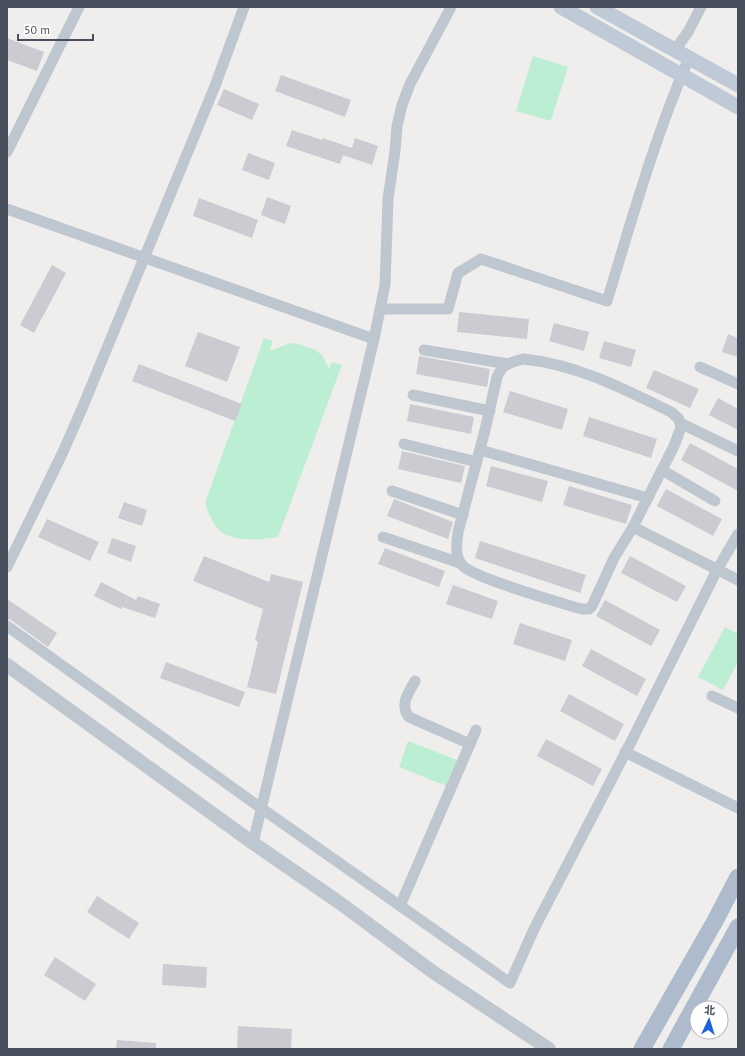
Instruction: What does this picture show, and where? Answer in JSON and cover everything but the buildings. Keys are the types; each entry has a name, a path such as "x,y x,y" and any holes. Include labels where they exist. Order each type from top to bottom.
{"main road":[{"path":"561,7 738,107"},
{"path":"597,7 738,84"},
{"path":"642,1049 715,921 738,877"},
{"path":"671,1049 738,927"}],"street":[{"path":"7,152 79,7"},
{"path":"7,567 62,454 215,86 244,7"},
{"path":"253,843 374,339 385,285 388,199 397,126 402,105 410,84 451,7"},
{"path":"675,50 688,32 701,7"},
{"path":"380,309 448,309 458,272 481,259 607,301 637,201 668,109 689,58"},
{"path":"7,209 374,339"},
{"path":"424,350 508,364"},
{"path":"383,537 460,563 468,570 479,576 574,607 589,609 592,606 614,558 633,527 674,446 681,427 679,419 671,412 609,382 557,364 523,359 508,364 501,369 497,377 490,411 458,532 456,548 460,563"},
{"path":"700,367 738,384"},
{"path":"413,395 490,411"},
{"path":"680,423 738,451"},
{"path":"404,444 477,462"},
{"path":"480,450 648,498"},
{"path":"662,470 715,501"},
{"path":"392,491 463,515"},
{"path":"633,527 738,580"},
{"path":"7,626 261,808 510,983 534,929 717,570 738,534"},
{"path":"7,665 253,843 340,903 433,972 549,1049"},
{"path":"414,680 404,707 409,716 470,744"},
{"path":"712,696 738,708"},
{"path":"400,906 476,730"},
{"path":"625,752 738,808"}],"green space":[{"path":"533,56 568,67 551,121 516,111"},
{"path":"264,338 273,341 270,351 290,343 298,344 314,349 323,356 329,369 332,362 342,365 278,537 263,539 237,538 223,533 217,528 211,519 205,503"},
{"path":"725,627 738,634 738,662 723,690 698,677"},
{"path":"408,741 457,760 446,786 399,767"}]}
